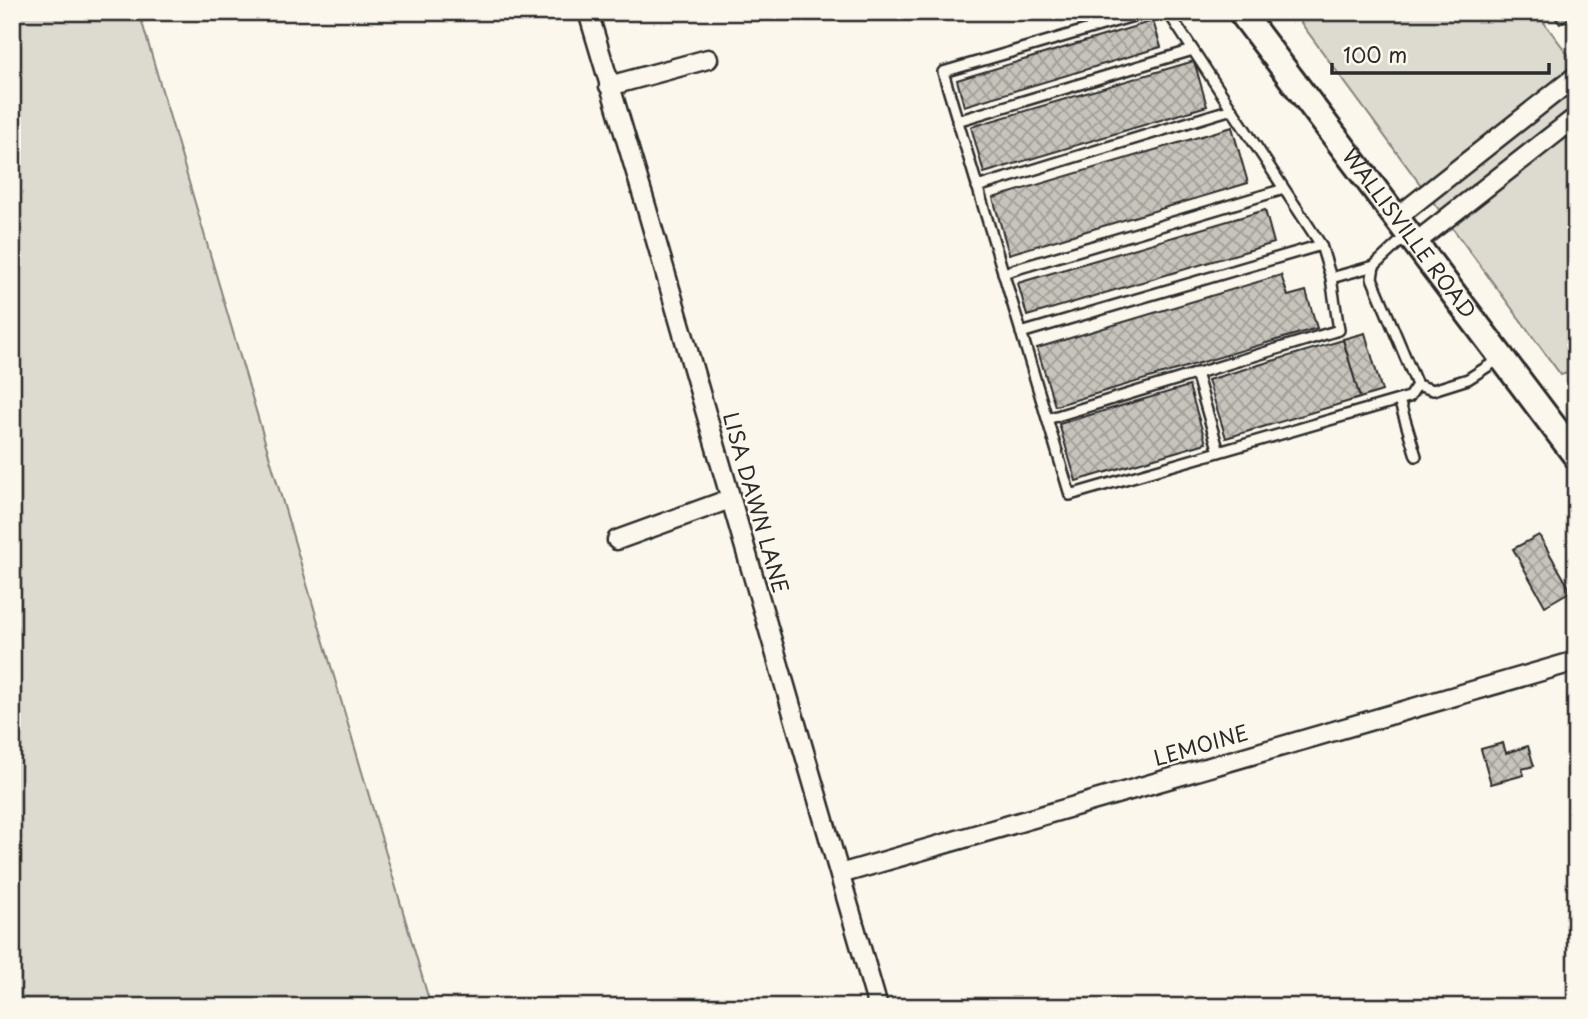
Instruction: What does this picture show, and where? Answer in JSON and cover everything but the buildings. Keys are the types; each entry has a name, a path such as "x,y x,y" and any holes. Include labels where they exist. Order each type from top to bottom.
{"main road":[{"name":"WALLISVILLE ROAD","path":"1241,12 1576,456"}],"street":[{"name":"LISA DAWN LANE","path":"588,12 878,1007"},
{"path":"609,86 708,59"},
{"path":"1406,231 1576,76"},
{"path":"1406,231 1576,117"},
{"path":"617,540 730,499"},
{"name":"LEMOINE","path":"840,874 1576,661"}],"lane":[{"path":"1147,12 943,72 1070,495 1409,397 1417,385"},
{"path":"1047,419 1339,330 1331,278 1321,245 1168,12"},
{"path":"957,121 1193,50"},
{"path":"978,187 1232,109"},
{"path":"1003,273 1284,189"},
{"path":"1331,278 1374,266 1406,231"},
{"path":"1021,333 1321,245"},
{"path":"1374,266 1372,278 1417,385 1433,390 1468,379 1502,358"},
{"path":"1196,373 1219,452"},
{"path":"1399,400 1416,456"}],"shaded area":[{"path":"12,12 139,12 431,1007 12,1007"},
{"path":"1293,12 1536,12 1576,65 1576,370 1561,375"}]}
